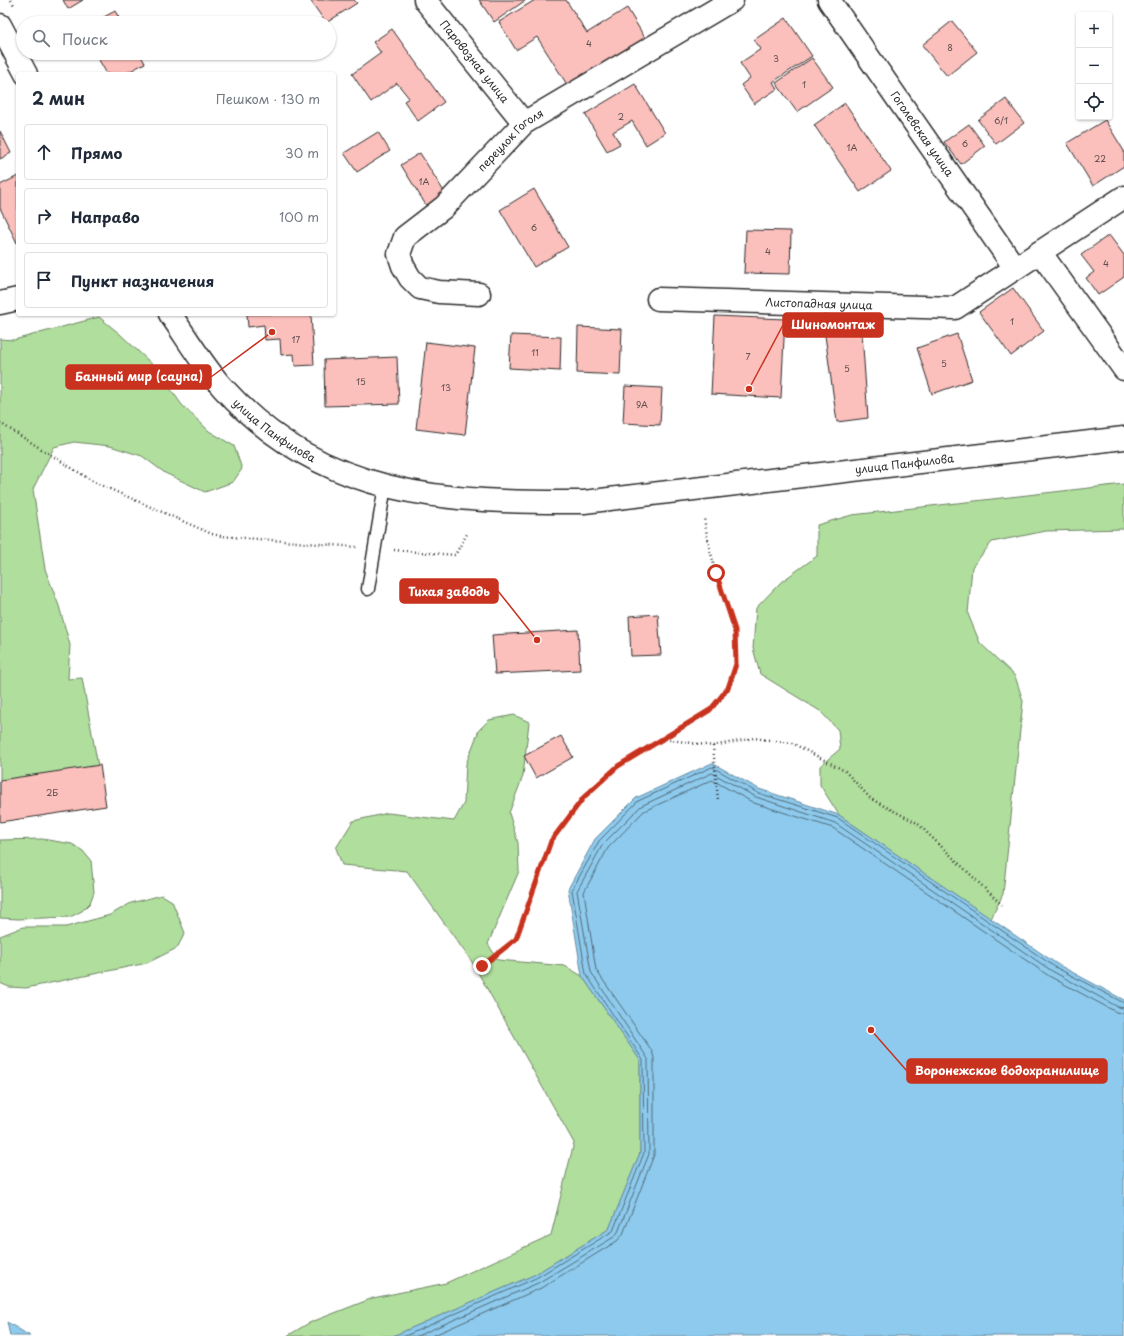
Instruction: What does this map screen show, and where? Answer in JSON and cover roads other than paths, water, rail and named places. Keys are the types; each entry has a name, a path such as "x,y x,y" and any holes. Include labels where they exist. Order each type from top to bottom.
{"street":[{"name":"Паровозная улица","path":"425,0 524,123"},
{"name":"переулок Гоголя","path":"479,294 439,292 420,288 410,278 403,266 399,254 405,237 444,207 524,123 732,0"},
{"name":"Гоголевская улица","path":"829,0 1015,268"},
{"path":"0,25 16,55"},
{"path":"19,60 25,72"},
{"name":"Листопадная улица","path":"658,299 955,308 1124,197"},
{"path":"1040,252 1124,369"},
{"path":"0,303 16,299"},
{"name":"улица Панфилова","path":"171,316 223,387 260,424 298,451 350,476 416,493 506,502 584,502 1124,438"}],"lane":[{"path":"368,589 385,486"}],"water":[{"path":"712,763 759,789 839,815 1057,964 1124,1000 1124,1336 393,1336 534,1275 609,1229 640,1153 640,1060 582,976 568,889 595,839 636,798"},
{"path":"7,1322 30,1336 10,1336"}],"place":[{"name":"Банный мир (сауна)","path":"272,332"},
{"name":"Шиномонтаж","path":"749,389"},
{"name":"Тихая заводь","path":"537,640"},
{"name":"Воронежское водохранилище","path":"871,1030"}]}
